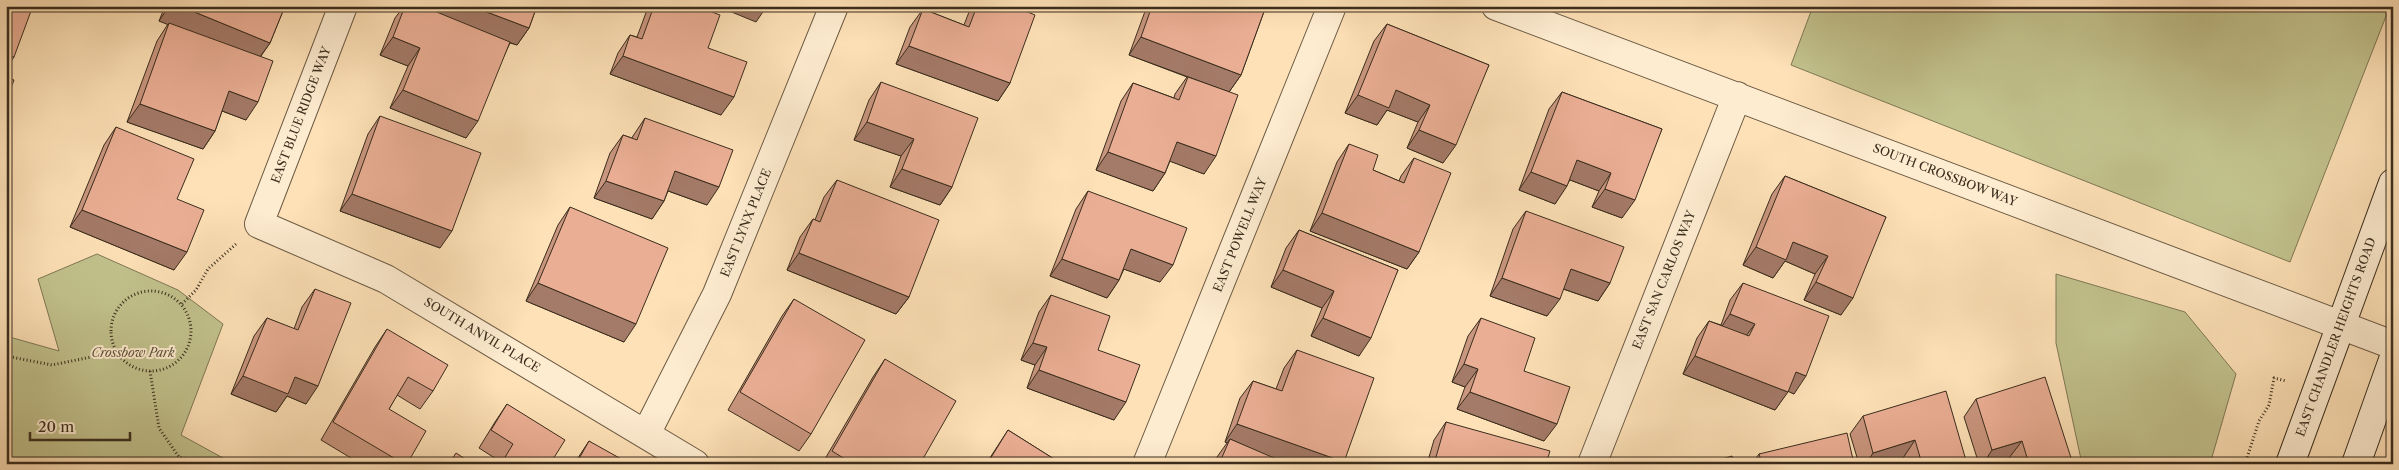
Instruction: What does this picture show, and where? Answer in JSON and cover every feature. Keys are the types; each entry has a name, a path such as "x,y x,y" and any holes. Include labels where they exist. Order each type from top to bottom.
{"street":[{"name":"EAST BLUE RIDGE WAY","path":"259,224 342,6"},
{"name":"EAST LYNX PLACE","path":"646,434 717,294 834,6"},
{"name":"EAST POWELL WAY","path":"1147,464 1332,6"},
{"name":"SOUTH CROSSBOW WAY","path":"1496,6 2393,345"},
{"name":"EAST SAN CARLOS WAY","path":"1592,464 1737,96"},
{"name":"EAST CHANDLER HEIGHTS ROAD","path":"2290,464 2393,183"},
{"name":"SOUTH ANVIL PLACE","path":"259,224 386,278 695,464"},
{"path":"2356,464 2393,360"}],"path":[{"path":"182,304 196,290 208,269 259,224"},
{"path":"146,290 159,290 172,295 182,304 189,316 192,328 190,342 184,354 174,363 163,369 150,371 137,369 116,352 111,340 110,326 114,313 122,302 133,294 146,290"},
{"path":"6,356 52,365 116,352"},
{"path":"150,371 159,428 179,457 197,464"},
{"path":"2245,464 2259,421 2269,405 2274,378 2286,381"}],"green space":[{"path":"1813,6 2390,6 2290,262 1791,65"},
{"name":"Crossbow Park","path":"97,254 178,290 223,324 181,435 234,464 6,464 6,336 59,351 38,279"},
{"path":"2056,274 2185,312 2236,374 2210,464 2082,464 2056,343"}],"building":[{"path":"6,6 17,6 31,11 14,57 6,54"},
{"path":"180,6 285,6 270,43"},
{"path":"405,6 422,6 510,42 478,121 403,90 420,48 393,37"},
{"path":"471,6 537,6 529,28"},
{"path":"654,6 696,6 720,15 708,48 747,62 734,97 623,56 630,35 642,39"},
{"path":"977,6 1013,6 1035,15 1010,83 909,46 923,9 969,27"},
{"path":"1152,6 1266,6 1241,75 1141,37"},
{"path":"169,23 273,61 258,102 229,91 215,131 140,104"},
{"path":"1387,24 1489,65 1456,145 1419,130 1430,105 1396,90 1389,108 1358,95"},
{"path":"6,77 14,80 6,102"},
{"path":"1188,77 1238,95 1216,156 1177,142 1165,173 1108,152 1133,83 1179,100"},
{"path":"881,82 978,118 952,187 902,169 914,139 867,122"},
{"path":"1562,92 1662,129 1635,200 1605,189 1611,173 1577,160 1567,186 1531,172"},
{"path":"380,116 481,153 452,231 352,194"},
{"path":"645,118 733,150 719,187 675,171 664,201 606,181 623,135 637,140"},
{"path":"116,127 194,159 177,199 204,210 187,252 82,210"},
{"path":"1349,144 1378,155 1373,170 1404,183 1414,158 1451,173 1419,252 1322,213"},
{"path":"1785,176 1886,217 1853,298 1816,282 1828,256 1793,242 1786,260 1756,247"},
{"path":"837,180 939,220 909,297 799,253 813,219 820,222"},
{"path":"1088,191 1187,228 1173,265 1131,249 1119,280 1062,259"},
{"path":"570,207 668,248 636,324 538,283"},
{"path":"1526,211 1624,247 1610,283 1571,269 1560,299 1502,278"},
{"path":"1299,230 1398,270 1371,338 1323,318 1334,291 1283,270"},
{"path":"1743,283 1829,316 1806,376 1796,372 1788,392 1695,356 1709,321 1749,336 1755,324 1730,314"},
{"path":"315,289 351,303 318,386 295,377 288,394 243,376 267,318 298,330"},
{"path":"1051,295 1110,316 1098,350 1140,365 1126,402 1039,370 1047,347 1033,343"},
{"path":"794,299 865,340 811,434 740,392"},
{"path":"1481,318 1535,338 1524,371 1570,387 1557,424 1470,392 1478,369 1464,364"},
{"path":"387,329 448,365 433,391 408,377 389,409 426,431 407,464 333,422"},
{"path":"1297,350 1374,378 1344,462 1237,424 1253,381 1282,391"},
{"path":"885,359 956,401 920,464 853,464 832,451"},
{"path":"2045,377 2073,464 2029,464 2022,441 1992,450 1976,399"},
{"path":"1946,391 1967,464 1922,464 1915,440 1873,453 1863,416"},
{"path":"507,404 565,440 550,464 501,464 513,444 491,430"},
{"path":"1446,422 1550,451 1546,464 1434,464"},
{"path":"1008,430 1062,464 987,464"},
{"path":"1847,433 1854,464 1762,464 1759,454"},
{"path":"1230,439 1288,464 1219,464"},
{"path":"589,441 623,460 621,464 576,464"},
{"path":"456,453 473,464 449,464"},
{"path":"1732,456 1734,464 1706,464"}]}
